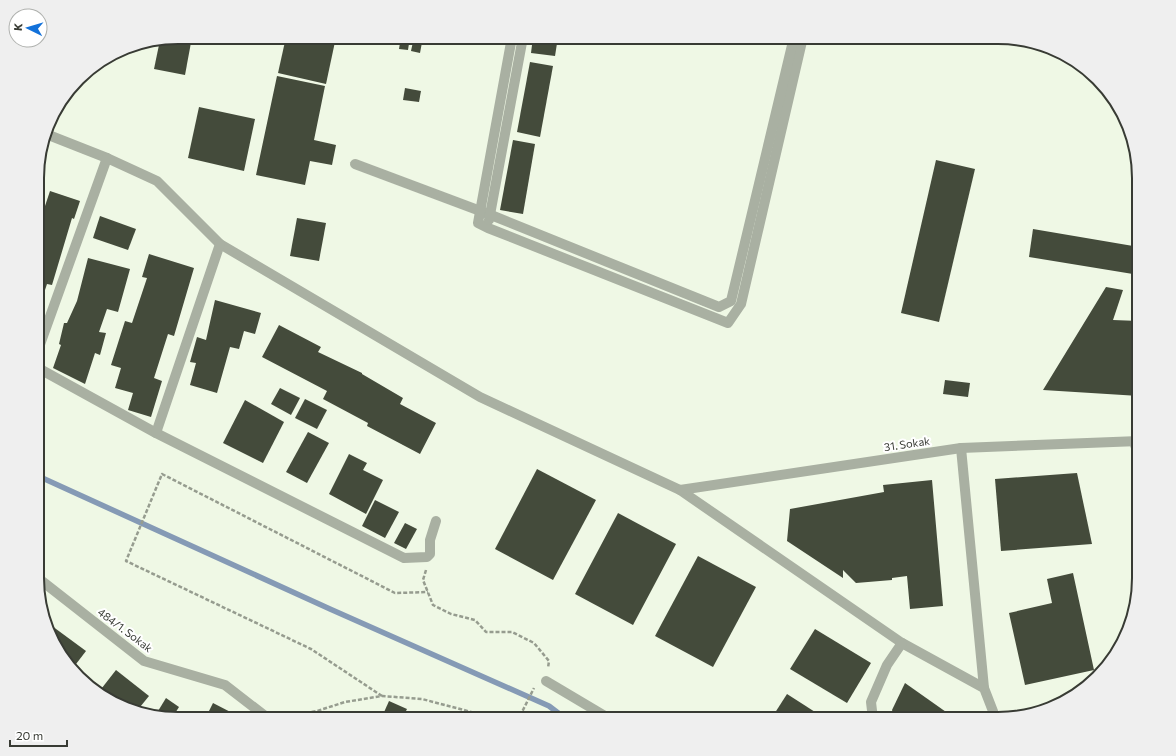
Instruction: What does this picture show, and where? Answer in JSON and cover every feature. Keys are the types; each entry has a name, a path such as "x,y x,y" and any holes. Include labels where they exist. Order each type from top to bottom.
{"street":[{"path":"511,44 478,223 728,323 741,304 801,44"},
{"path":"488,228 523,44"},
{"path":"355,164 491,215 719,307 731,301 792,44"},
{"path":"51,136 107,158 157,181 220,244 480,397 680,490 902,643 984,688"},
{"path":"44,333 107,158"},
{"path":"156,433 220,244"},
{"path":"44,371 156,433 404,558 427,557 430,554 430,540 436,521"},
{"name":"31. Sokak","path":"680,490 961,448 1132,441"},
{"path":"961,448 984,688 993,712"},
{"name":"484/1. Sokak","path":"44,583 144,661 225,685 264,712"},
{"path":"872,712 871,702 887,665 902,643"},
{"path":"546,681 598,712"}],"path":[{"path":"382,696 311,649 126,560 162,474 395,593 428,592"},
{"path":"430,554 423,580 433,605 451,614 475,620 486,632 512,632 534,643 549,662 546,681 534,688 521,712"},
{"path":"311,712 345,702 382,696 422,699 473,712"}],"building":[{"path":"169,44 191,44 185,75 154,69 159,46"},
{"path":"284,44 335,44 326,84 278,73"},
{"path":"400,44 409,44 408,50 399,49"},
{"path":"412,44 422,44 420,53 411,51"},
{"path":"532,44 557,44 555,56 531,53"},
{"path":"530,62 553,66 540,137 517,132"},
{"path":"277,76 325,86 314,140 336,145 332,165 310,161 305,185 256,175"},
{"path":"405,88 421,91 419,102 403,100"},
{"path":"199,107 255,119 244,171 188,158"},
{"path":"513,140 535,144 523,214 500,210"},
{"path":"936,160 975,169 939,322 901,313"},
{"path":"50,191 80,201 74,219 72,218 52,285 47,284 44,293 44,209"},
{"path":"100,216 136,229 128,250 93,238"},
{"path":"297,218 326,223 319,261 290,256"},
{"path":"1033,229 1132,246 1132,274 1029,257"},
{"path":"149,254 194,268 174,336 168,334 154,378 162,381 151,417 128,410 133,393 115,388 121,368 111,365 125,321 132,323 147,278 142,277"},
{"path":"88,258 130,269 118,312 107,309 99,332 106,333 100,355 95,353 85,384 53,368 61,345 59,344 64,323 67,323 77,301"},
{"path":"1106,287 1123,290 1113,320 1132,321 1132,396 1043,390"},
{"path":"215,300 261,313 255,334 244,331 239,349 230,347 217,393 190,385 196,363 190,362 197,337 206,340"},
{"path":"279,325 321,347 318,352 362,373 403,398 400,404 436,423 420,454 367,426 368,423 323,399 327,391 262,357"},
{"path":"945,380 970,383 968,397 943,394"},
{"path":"280,388 300,398 291,415 271,404"},
{"path":"305,399 327,410 317,429 295,418"},
{"path":"245,400 284,422 263,463 223,443"},
{"path":"308,432 329,443 307,483 286,472"},
{"path":"349,454 367,463 363,470 383,480 366,514 329,494"},
{"path":"537,469 596,500 553,580 495,549"},
{"path":"1077,473 1092,544 1001,551 995,479"},
{"path":"932,480 943,606 910,609 907,576 892,578 892,580 856,583 843,570 843,578 787,541 790,509 884,492 883,485"},
{"path":"375,500 399,512 385,538 362,526"},
{"path":"618,513 676,544 633,625 575,594"},
{"path":"405,523 417,529 406,549 394,543"},
{"path":"698,556 756,587 713,667 655,636"},
{"path":"1073,573 1094,670 1025,685 1009,613 1052,603 1047,579"},
{"path":"53,627 86,651 76,664 62,645"},
{"path":"815,629 871,663 847,703 790,669"},
{"path":"116,670 149,696 141,706 119,698 102,688"},
{"path":"905,683 946,712 893,712 892,710"},
{"path":"787,694 815,712 775,712"},
{"path":"166,698 179,707 176,712 158,711"},
{"path":"389,701 407,709 406,712 384,712"},
{"path":"213,703 230,712 208,712"}],"waterway":[{"path":"44,479 330,609 549,706 557,712"}]}
